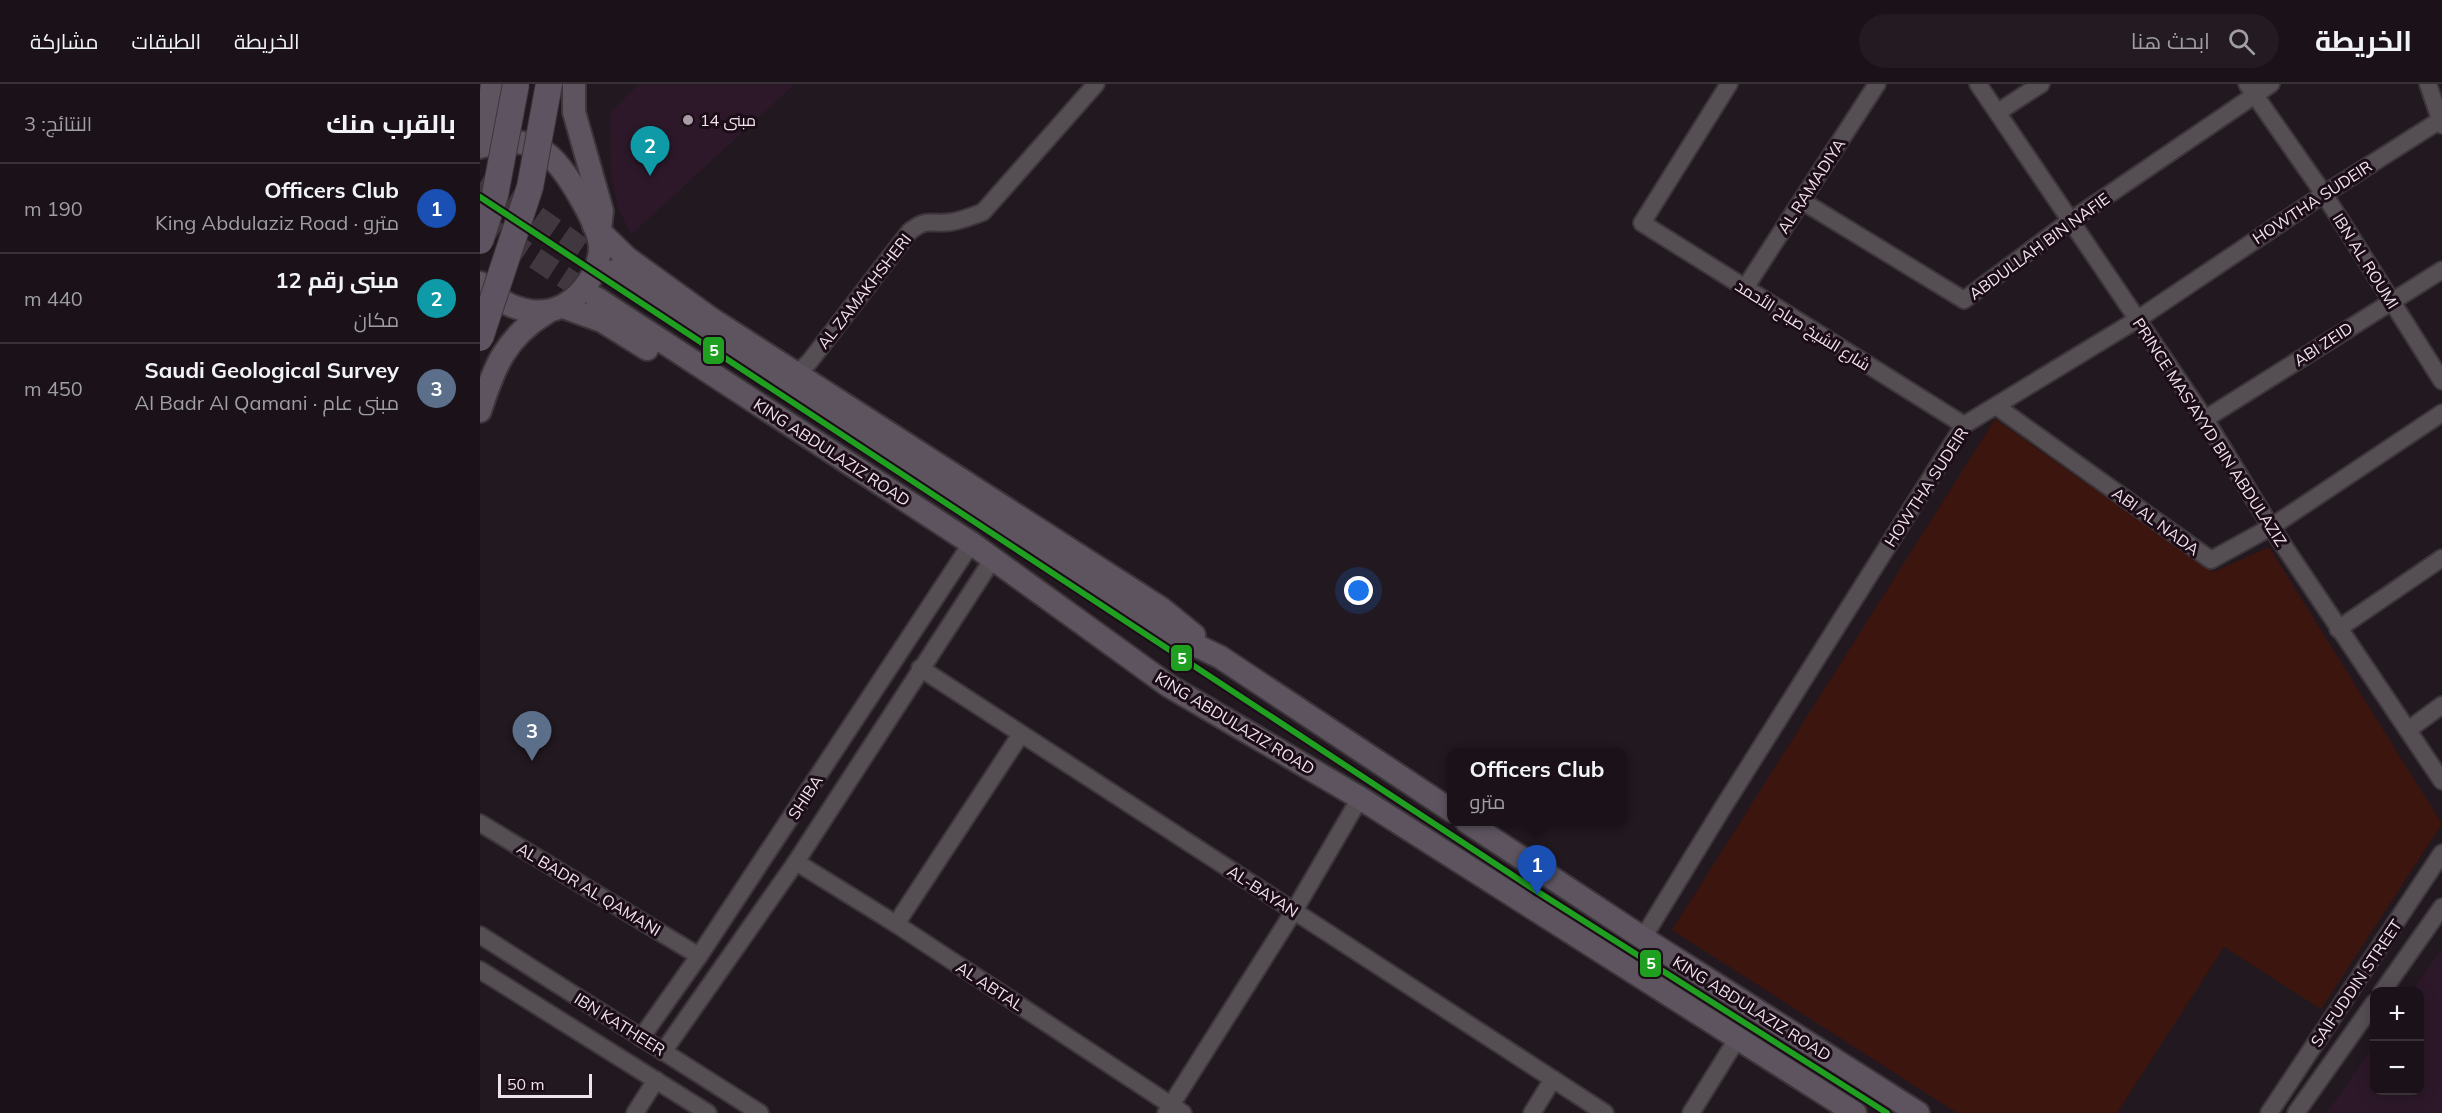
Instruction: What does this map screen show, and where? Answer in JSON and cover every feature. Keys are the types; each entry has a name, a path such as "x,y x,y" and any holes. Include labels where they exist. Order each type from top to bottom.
{"highway":[{"path":"480,241 495,195 516,84"},
{"path":"480,338 530,187 549,84"}],"main road":[{"path":"492,84 482,146 510,141 526,144 547,154 572,185 592,218 598,234 627,258 710,318 796,375 1162,609 1220,657"},
{"path":"480,411 489,382 514,337 530,322 578,295 598,266 598,234 603,212 574,112 574,84"},
{"name":"KING ABDULAZIZ ROAD","path":"614,271 721,346 969,509 1145,621 1220,657 1447,808"},
{"path":"480,283 509,305 526,310 555,310 602,321 782,433 1168,686"},
{"name":"KING ABDULAZIZ ROAD","path":"596,298 971,543 1168,686 1360,798 1855,1113"},
{"name":"KING ABDULAZIZ ROAD","path":"1473,826 1643,938 1918,1113"}],"street":[{"name":"AL ZAMAKHSHERI","path":"796,375 810,361 910,231 923,221 948,223 983,212 1096,84"},
{"name":"شارع الشيخ صباح الأحمد","path":"1729,84 1642,223 1964,425"},
{"name":"AL RAMADIYA","path":"1745,288 1877,84"},
{"name":"PRINCE MAS'AYYD BIN ABDULAZIZ","path":"1978,84 2205,419 2338,629 2442,780"},
{"path":"1998,112 2041,84"},
{"name":"ABDULLAH BIN NAFIE","path":"1802,201 1964,300 2251,90 2271,84"},
{"path":"2428,84 2441,121"},
{"name":"IBN AL ROUMI","path":"2251,90 2324,194 2442,381"},
{"name":"HOWTHA SUDEIR","path":"1643,938 1964,425 2138,319 2324,194 2441,121"},
{"name":"ABI ZEID","path":"2205,419 2442,270"},
{"name":"ABI AL NADA","path":"1996,405 2211,560 2271,526 2442,413"},
{"name":"SHIBA","path":"641,1038 699,956 965,553"},
{"path":"2338,629 2442,558"},
{"name":"SHIBA","path":"663,1052 796,862 987,568"},
{"name":"AL-BAYAN","path":"920,668 1605,1113"},
{"path":"2408,729 2442,705"},
{"path":"896,924 1021,734"},
{"path":"1173,1110 1360,798"},
{"name":"AL BADR AL QAMANI","path":"480,823 699,956"},
{"name":"SAIFUDDIN STREET","path":"2269,1113 2442,853"},
{"name":"AL ABTAL","path":"796,862 896,924 1173,1110"},
{"name":"SAIFUDDIN STREET","path":"2386,987 2442,907"},
{"name":"IBN KATHEER","path":"480,935 760,1113"},
{"name":"IBN KATHEER","path":"480,970 708,1113"},
{"name":"SAIFUDDIN STREET","path":"2296,1113 2370,1009"},
{"path":"1691,1113 1737,1039"},
{"path":"1532,1113 1553,1079"},
{"path":"635,1113 656,1080"}],"shaded area":[{"path":"639,84 795,84 631,235 618,208 611,177 610,113"},
{"path":"1995,419 2213,572 2269,547 2442,824 2321,1009 2224,947 2117,1113 1957,1113 1672,930"},
{"path":"2442,949 2442,1113 2327,1113 2370,1051 2370,1095 2424,1095 2424,987 2415,987"}],"tunnel":[{"path":"480,183 530,212 613,270"},
{"path":"480,222 596,298"}],"transit line":[{"name":"5","path":"480,197 1538,892 1887,1113"}],"place":[{"name":"مبنى 14","path":"688,120"},
{"name":"مبنى رقم 12","path":"650,176"},
{"name":"Saudi Geological Survey","path":"532,761"},
{"name":"Officers Club","path":"1537,895"}]}
